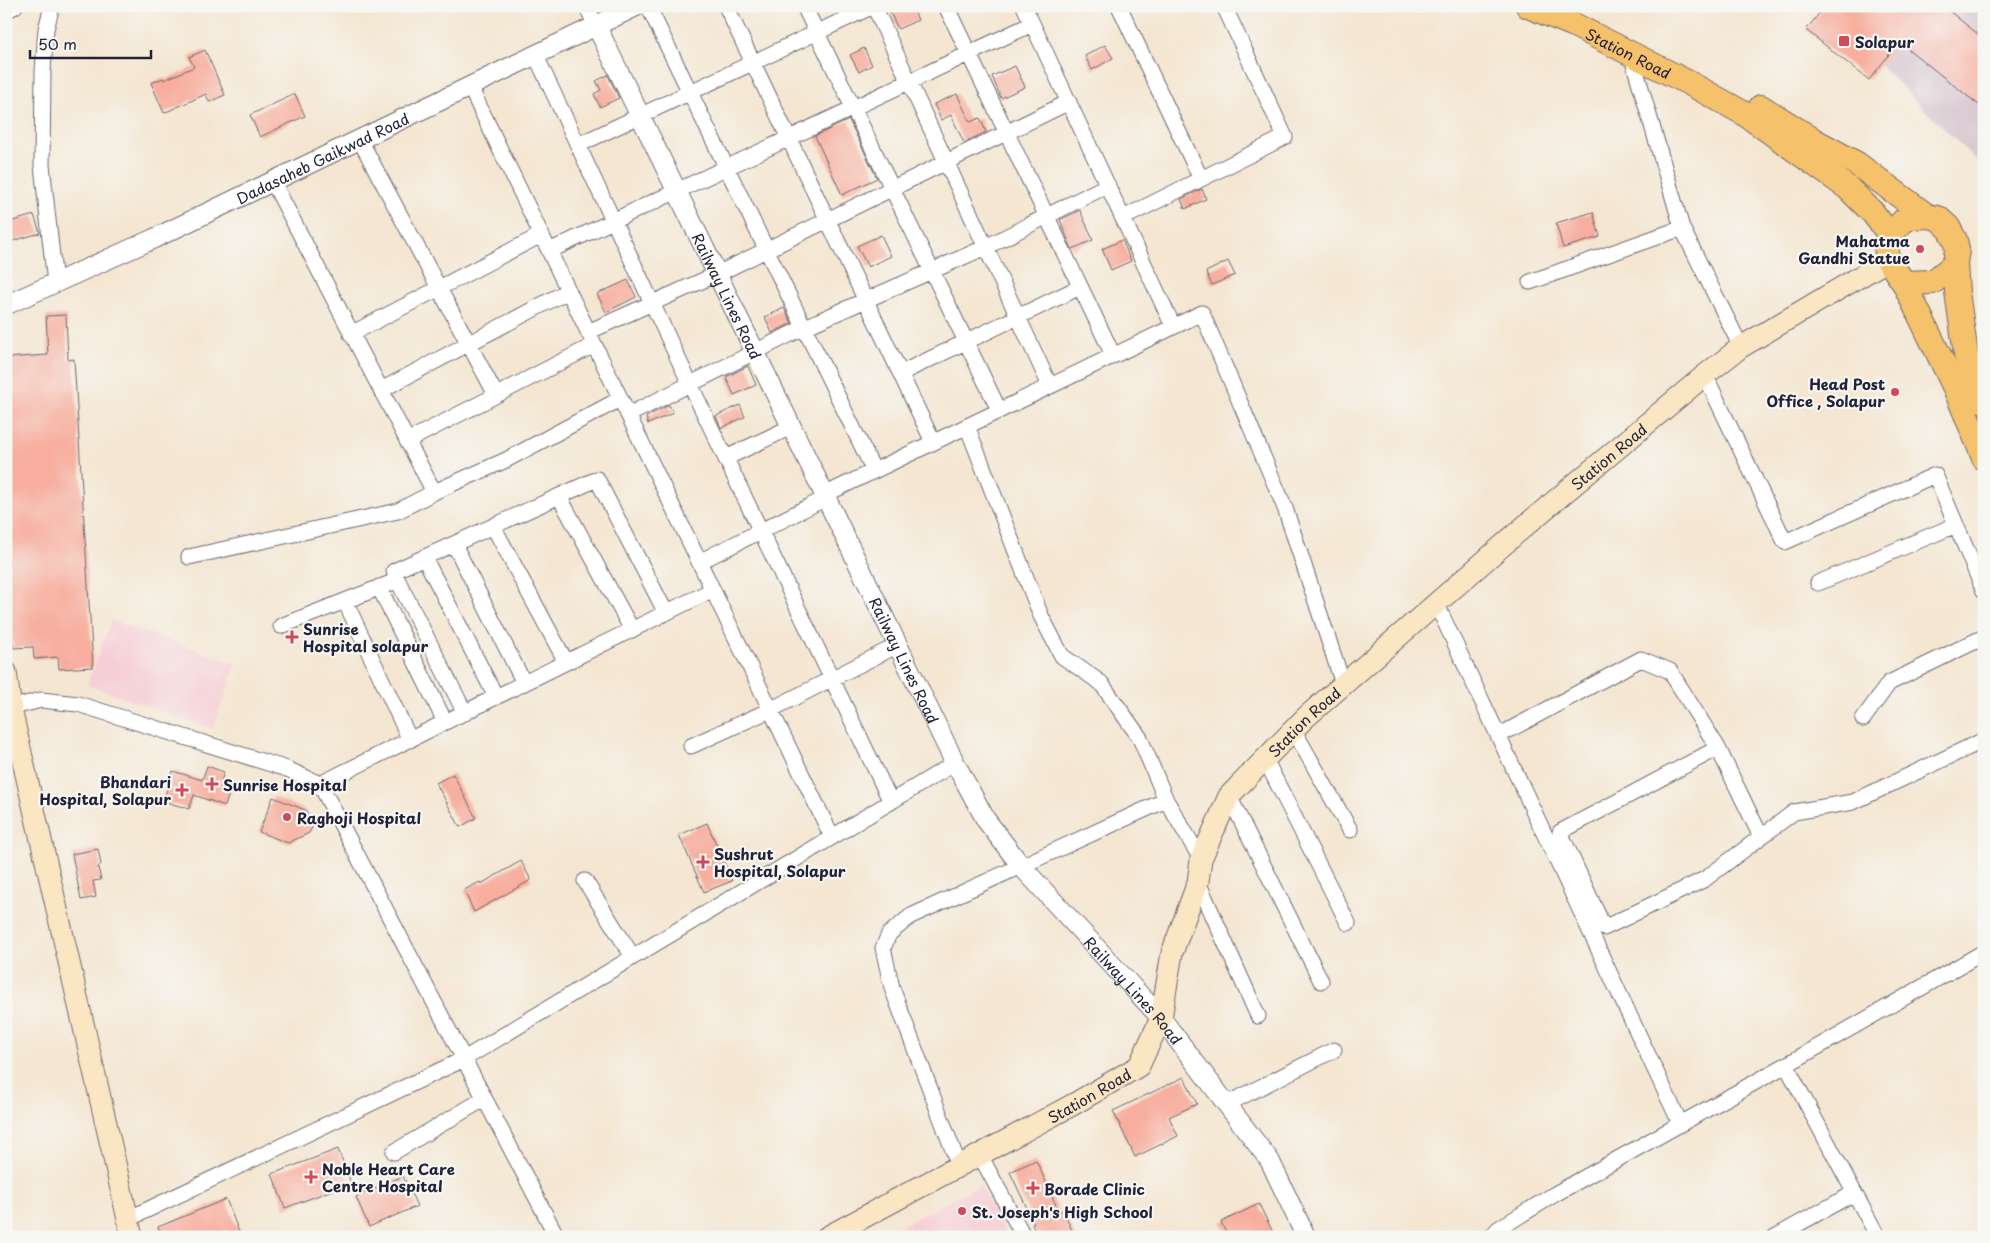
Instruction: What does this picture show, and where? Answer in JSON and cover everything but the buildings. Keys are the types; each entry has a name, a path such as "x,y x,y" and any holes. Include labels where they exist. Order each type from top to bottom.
{"main road":[{"name":"Station Road","path":"1528,6 1572,24 1689,83 1752,119 1848,188 1867,206 1890,235"},
{"name":"Station Road","path":"1568,6 1634,37 1762,108 1815,141 1857,164 1927,216"},
{"path":"1984,401 1966,355 1954,264 1957,249 1951,233 1948,227 1938,218 1927,216 1903,221 1890,235 1886,246 1888,260 1904,283 1955,388 1984,458"},
{"name":"Station Road","path":"827,1237 1074,1104 1139,1066 1160,1018 1172,953 1198,882 1201,859 1229,796 1293,730 1343,684 1526,525 1705,375 1741,347 1888,260"},
{"path":"1904,283 1933,282 1954,264"},
{"path":"6,672 9,709 130,1228"}],"street":[{"path":"6,11 16,6"},
{"path":"52,6 46,29 43,71 42,165 55,283"},
{"path":"586,6 596,25"},
{"name":"Dadasaheb Gaikwad Road","path":"6,305 272,182 470,88 636,6"},
{"path":"648,6 874,470"},
{"path":"726,6 934,442"},
{"path":"804,6 1000,410"},
{"path":"578,145 874,6 1050,386"},
{"path":"946,6 1113,355"},
{"path":"1024,6 1173,326"},
{"path":"1119,6 1202,179"},
{"path":"1123,218 1285,137 1224,6"},
{"path":"549,251 1032,24"},
{"name":"Railway Lines Road","path":"596,25 955,763 986,820 1022,867 1160,1018 1227,1104 1270,1161 1306,1237"},
{"path":"1631,54 1682,228 1741,347"},
{"path":"536,56 690,384 892,802"},
{"path":"470,88 832,838"},
{"path":"408,442 496,395 652,303 717,274 1069,102"},
{"path":"360,140 496,395"},
{"path":"272,182 434,492"},
{"path":"628,415 805,327 986,247 1108,185"},
{"path":"1530,282 1682,228"},
{"path":"352,334 541,235"},
{"path":"901,374 1080,287"},
{"path":"380,390 568,291"},
{"path":"699,562 874,470 1202,312 1285,508 1343,684"},
{"path":"1705,375 1785,542 1935,475 1984,591"},
{"path":"189,557 398,511 434,492 506,460 620,399"},
{"path":"726,458 791,426"},
{"path":"967,426 1042,616 1062,656 1101,683 1140,738 1166,800 1201,859"},
{"path":"465,712 394,571 597,479 666,613"},
{"path":"559,496 632,630"},
{"path":"1818,583 1956,525"},
{"path":"493,526 566,662"},
{"path":"454,544 524,683"},
{"path":"424,557 496,697"},
{"path":"281,626 391,582 396,577"},
{"path":"379,587 445,722"},
{"path":"320,784 712,590"},
{"path":"345,601 410,740"},
{"path":"1436,603 1680,1123"},
{"path":"1863,719 1889,683 1984,637"},
{"path":"692,746 770,710 898,645"},
{"path":"1498,736 1641,659 1670,671 1718,748 1761,837"},
{"path":"9,709 41,700 78,704 287,769 320,784 557,1237"},
{"path":"1293,730 1350,830"},
{"path":"1718,748 1560,832 1604,928 1705,879 1794,812 1853,802 1984,740"},
{"path":"1265,759 1348,923"},
{"path":"130,1228 464,1058 955,763"},
{"path":"1229,796 1321,981"},
{"path":"958,1166 892,988 883,948 889,934 911,916 1166,800"},
{"path":"585,881 633,957"},
{"path":"1198,882 1258,1016"},
{"path":"1490,1237 1498,1229 1555,1194 1984,952"},
{"path":"1227,1104 1334,1050"},
{"path":"1786,1065 1878,1237"},
{"path":"394,1152 484,1098"},
{"path":"980,1154 1024,1237"},
{"path":"1775,1237 1854,1193"}],"shaded area":[{"path":"1820,6 1984,6 1984,168"},
{"path":"111,620 236,664 213,729 87,685"},
{"name":"St. Joseph's High School","path":"980,1185 1008,1237 881,1237"}],"place":[{"name":"Solapur","path":"1844,41"},
{"name":"Mahatma Gandhi Statue","path":"1920,249"},
{"name":"Head Post Office , Solapur","path":"1895,392"},
{"name":"Sunrise Hospital solapur","path":"292,637"},
{"name":"Sunrise Hospital","path":"212,784"},
{"name":"Bhandari Hospital, Solapur","path":"182,790"},
{"name":"Raghoji Hospital","path":"287,817"},
{"name":"Sushrut Hospital, Solapur","path":"703,862"},
{"name":"Noble Heart Care Centre Hospital","path":"311,1177"},
{"name":"Borade Clinic","path":"1033,1188"},
{"name":"St. Joseph's High School","path":"962,1211"}]}
